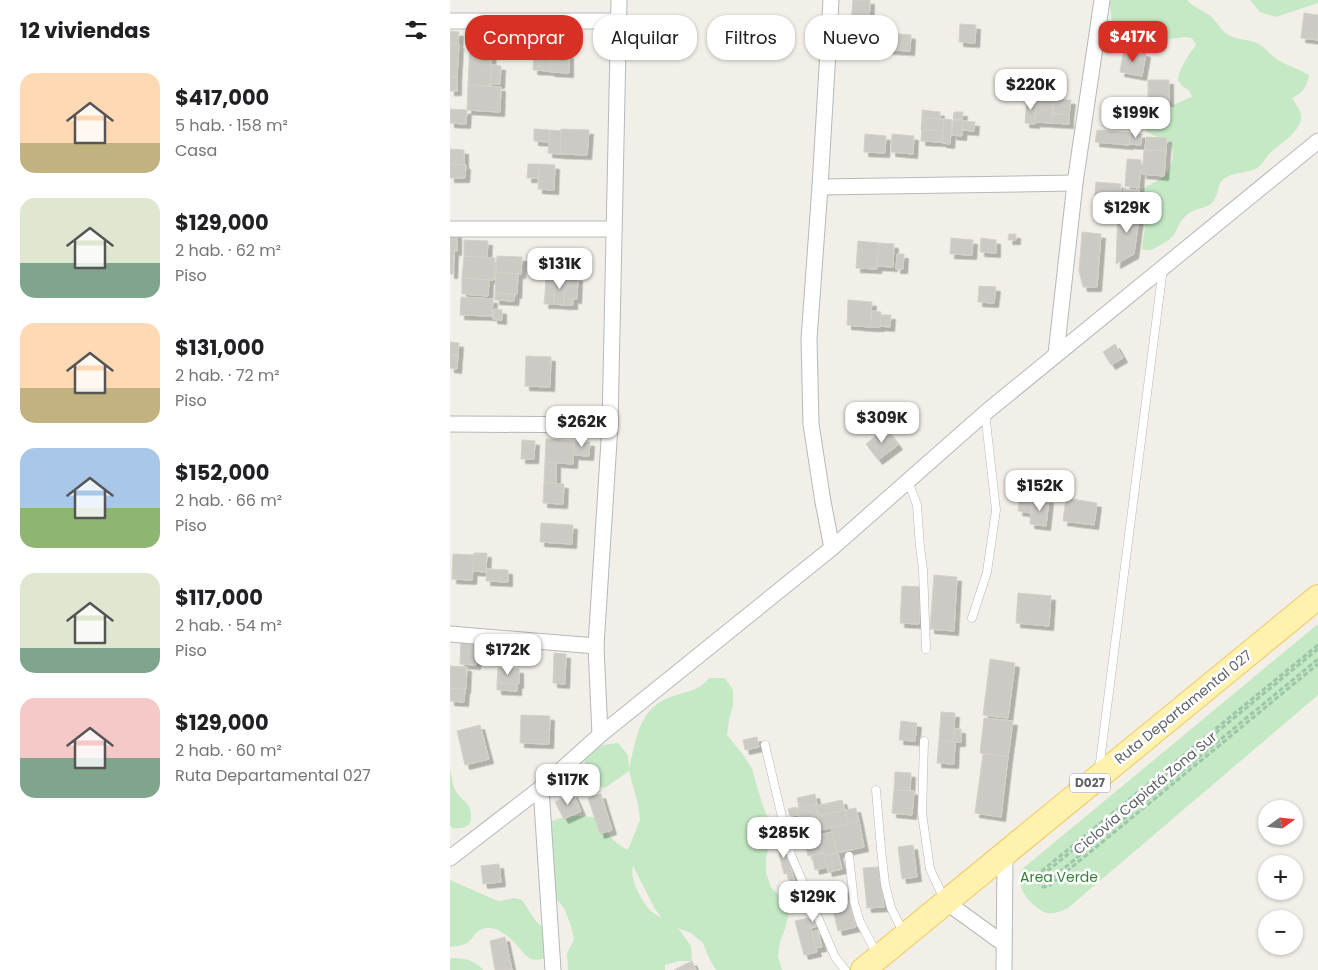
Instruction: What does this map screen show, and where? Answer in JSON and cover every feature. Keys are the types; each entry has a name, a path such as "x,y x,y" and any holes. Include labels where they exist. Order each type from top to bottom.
{"main road":[{"name":"Ruta Departamental 027","path":"871,964 1318,596"}],"street":[{"path":"618,15 619,0"},
{"path":"831,0 809,339 811,424 832,548"},
{"path":"1056,354 1075,184 1102,0"},
{"path":"450,21 593,21"},
{"path":"600,734 596,646 610,425 617,60"},
{"path":"450,858 541,788 600,734 832,548 985,413 1318,141"},
{"path":"820,187 1075,184"},
{"path":"450,229 614,229"},
{"path":"450,424 610,425"},
{"path":"450,634 596,646"},
{"path":"541,788 553,970"},
{"path":"1004,970 1005,853"},
{"path":"946,902 1004,944"}],"lane":[{"path":"1098,777 1163,266"},
{"path":"972,618 987,572 996,510 985,413"},
{"path":"908,481 917,505 923,569 926,649"},
{"path":"924,741 922,813 930,869 946,902"},
{"path":"765,746 791,855 835,957 845,970"},
{"path":"876,790 886,884 892,908 905,936"},
{"path":"849,856 854,902 871,964"}],"path":[{"path":"1318,647 1045,873 1042,878 1043,882 1045,883 1051,879 1318,659"},
{"name":"Ciclovía Capiatá Zona Sur","path":"1318,647 1043,870 1038,877 1038,883 1043,887 1050,886 1318,664"}],"green space":[{"path":"1109,0 1187,0 1211,17 1227,34 1257,43 1278,60 1309,75 1304,89 1292,98 1301,114 1301,121 1293,134 1269,154 1257,168 1228,176 1224,179 1212,203 1185,216 1171,238 1150,250 1142,249 1144,226 1137,200 1143,189 1165,175 1172,161 1173,152 1167,139 1153,135 1146,130 1142,117 1192,97 1189,90 1182,86 1178,80 1182,66 1196,45 1192,38 1163,40 1142,29 1129,30 1134,35 1136,41 1133,48 1109,53 1101,30 1112,21"},
{"path":"1250,0 1318,0 1318,3 1276,17 1260,12"},
{"name":"Area Verde","path":"1318,624 1318,695 1068,908 1056,913 1048,913 1040,910 1032,903 1022,890 1021,870"},
{"path":"709,678 725,678 733,690 733,706 727,735 752,769 771,827 766,858 766,873 771,887 781,898 789,913 780,942 778,956 782,970 716,970 703,943 691,933 678,928 691,946 692,961 679,961 665,965 665,970 568,970 567,954 574,939 564,908 546,886 540,873 537,859 538,841 542,826 557,819 570,816 599,818 610,837 628,850 640,820 638,804 629,771 605,788 590,783 586,770 586,753 588,749 618,743 628,755 629,769 642,724 654,707 664,700 702,685","holes":["633,866 655,909 662,918 651,911 640,896 633,877"]},
{"path":"450,771 455,791 467,803 471,812 470,823 463,828 452,828 450,825"},
{"path":"450,880 500,901 515,898 522,900 535,920 546,931 548,957 538,960 530,958 507,936 490,928 481,930 465,944 450,947"},
{"path":"450,959 469,960 483,970 450,970"}],"building":[{"path":"853,0 870,0 869,15 852,15"},
{"path":"1304,13 1318,15 1318,40 1301,38"},
{"path":"960,24 976,25 975,43 959,42"},
{"path":"450,31 459,32 458,44 450,43"},
{"path":"898,34 911,35 910,51 898,50"},
{"path":"450,43 459,44 457,77 450,77"},
{"path":"1124,49 1146,53 1142,76 1120,72"},
{"path":"469,60 491,60 490,86 468,85"},
{"path":"534,60 551,60 550,71 533,70"},
{"path":"551,60 569,60 569,73 550,72"},
{"path":"491,65 501,66 500,84 490,84"},
{"path":"450,77 457,77 457,91 450,91"},
{"path":"1148,80 1169,80 1169,102 1148,102"},
{"path":"468,85 501,87 500,112 467,110"},
{"path":"1027,99 1037,99 1035,124 1025,123"},
{"path":"1037,99 1053,101 1052,123 1035,122"},
{"path":"1054,99 1071,100 1069,115 1053,113"},
{"path":"450,109 467,110 466,124 450,123"},
{"path":"922,110 940,112 940,119 922,118"},
{"path":"954,112 963,112 962,120 953,119"},
{"path":"1052,114 1069,115 1069,124 1052,123"},
{"path":"922,118 944,119 943,131 921,130"},
{"path":"944,119 952,120 950,144 942,143"},
{"path":"953,120 963,121 962,136 952,135"},
{"path":"963,121 975,122 974,131 962,130"},
{"path":"534,129 550,130 549,142 534,141"},
{"path":"561,129 589,130 587,155 560,154"},
{"path":"550,130 561,131 560,154 548,153"},
{"path":"922,130 943,131 942,142 921,141"},
{"path":"1097,130 1130,133 1129,145 1095,142"},
{"path":"1130,133 1142,134 1141,145 1129,144"},
{"path":"865,134 886,136 885,153 864,152"},
{"path":"892,134 914,136 913,154 891,152"},
{"path":"1146,137 1167,138 1166,151 1145,150"},
{"path":"450,149 464,150 464,165 450,164"},
{"path":"1144,150 1166,151 1164,176 1142,174"},
{"path":"1127,159 1141,160 1139,188 1125,186"},
{"path":"450,164 466,165 465,178 450,178"},
{"path":"528,164 539,164 538,178 527,178"},
{"path":"539,164 555,165 554,190 538,189"},
{"path":"1096,182 1121,184 1120,204 1094,202"},
{"path":"1124,189 1139,190 1138,206 1123,205"},
{"path":"1118,209 1140,211 1134,254 1116,264"},
{"path":"1082,232 1101,234 1097,287 1083,287 1079,271"},
{"path":"450,233 457,233 457,251 450,250"},
{"path":"1009,234 1016,234 1016,240 1008,240"},
{"path":"951,238 973,240 972,255 950,254"},
{"path":"981,238 996,240 996,253 980,252"},
{"path":"464,240 488,241 487,258 464,256"},
{"path":"858,241 879,243 877,269 856,268"},
{"path":"879,243 894,244 893,267 877,266"},
{"path":"450,250 454,251 453,274 450,274"},
{"path":"897,254 904,254 903,269 896,269"},
{"path":"464,256 495,258 494,280 462,278"},
{"path":"497,256 522,257 521,274 496,272"},
{"path":"496,272 518,274 517,294 495,293"},
{"path":"546,276 555,276 554,295 545,294"},
{"path":"555,276 565,277 564,305 554,304"},
{"path":"565,277 578,277 577,299 564,298"},
{"path":"462,278 489,280 488,296 462,294"},
{"path":"979,286 996,287 994,303 978,302"},
{"path":"495,293 515,294 514,301 495,300"},
{"path":"545,294 554,295 554,304 544,304"},
{"path":"461,297 493,299 492,316 460,315"},
{"path":"564,298 573,299 573,305 564,305"},
{"path":"848,300 872,302 870,327 847,325"},
{"path":"494,309 502,310 502,320 493,319"},
{"path":"872,311 881,312 880,327 870,327"},
{"path":"881,315 891,315 890,327 880,326"},
{"path":"450,342 459,343 458,355 450,355"},
{"path":"1115,344 1123,358 1111,365 1103,352"},
{"path":"450,355 458,355 457,369 450,368"},
{"path":"526,356 551,357 550,387 525,386"},
{"path":"885,428 898,445 878,460 866,444"},
{"path":"546,439 574,441 573,464 545,462"},
{"path":"522,440 535,441 534,459 521,459"},
{"path":"574,441 590,442 589,456 573,455"},
{"path":"545,462 556,463 556,484 544,483"},
{"path":"544,483 564,484 563,504 543,503"},
{"path":"1021,486 1034,488 1031,513 1018,511"},
{"path":"1033,497 1049,499 1046,526 1030,524"},
{"path":"1066,498 1097,503 1094,525 1063,521"},
{"path":"541,523 573,525 572,544 540,542"},
{"path":"474,553 487,553 486,572 473,571"},
{"path":"453,554 474,555 472,580 452,579"},
{"path":"487,569 508,570 508,582 486,581"},
{"path":"934,575 957,577 954,631 930,629"},
{"path":"902,586 921,587 919,624 900,623"},
{"path":"1018,593 1051,596 1049,626 1016,623"},
{"path":"461,638 478,639 476,665 460,664"},
{"path":"554,653 566,654 565,684 553,683"},
{"path":"990,659 1015,663 1008,718 983,715"},
{"path":"450,666 467,667 466,689 450,688"},
{"path":"498,668 519,669 519,684 497,683"},
{"path":"497,683 517,684 517,691 497,690"},
{"path":"450,688 465,689 464,702 450,701"},
{"path":"941,712 955,713 953,742 939,740"},
{"path":"521,715 550,716 549,744 520,743"},
{"path":"984,718 1013,721 1008,757 980,753"},
{"path":"901,721 917,723 915,741 899,740"},
{"path":"480,725 489,759 465,765 457,731"},
{"path":"954,729 961,729 961,742 953,742"},
{"path":"757,737 759,747 745,750 743,740"},
{"path":"939,740 955,742 954,764 937,763"},
{"path":"983,754 1008,757 1001,817 975,813"},
{"path":"895,772 911,773 910,791 894,790"},
{"path":"894,790 914,791 912,815 892,813"},
{"path":"573,793 581,811 564,819 555,802"},
{"path":"601,794 612,830 600,834 588,798"},
{"path":"815,794 817,804 799,808 797,798"},
{"path":"842,800 845,810 818,816 815,806"},
{"path":"815,804 821,830 803,834 797,808"},
{"path":"796,807 798,815 790,816 788,809"},
{"path":"856,808 859,821 848,824 845,810"},
{"path":"845,810 848,824 821,830 818,816"},
{"path":"859,821 864,847 837,853 831,827"},
{"path":"818,831 823,853 808,856 803,834"},
{"path":"832,832 837,853 824,856 819,835"},
{"path":"784,843 792,872 784,874 777,845"},
{"path":"913,845 917,877 902,879 898,847"},
{"path":"823,853 827,867 815,870 812,855"},
{"path":"838,853 842,869 828,872 824,856"},
{"path":"499,864 501,882 483,884 481,866"},
{"path":"879,867 884,907 867,908 863,868"},
{"path":"792,872 795,883 790,884 787,873"},
{"path":"845,888 848,902 832,905 829,892"},
{"path":"850,901 856,927 838,931 832,905"},
{"path":"808,918 817,952 804,955 795,921"},
{"path":"816,918 818,926 811,928 809,920"},
{"path":"818,930 822,947 816,948 812,932"},
{"path":"505,937 512,970 495,970 490,941"},
{"path":"692,961 696,970 674,970"}]}
